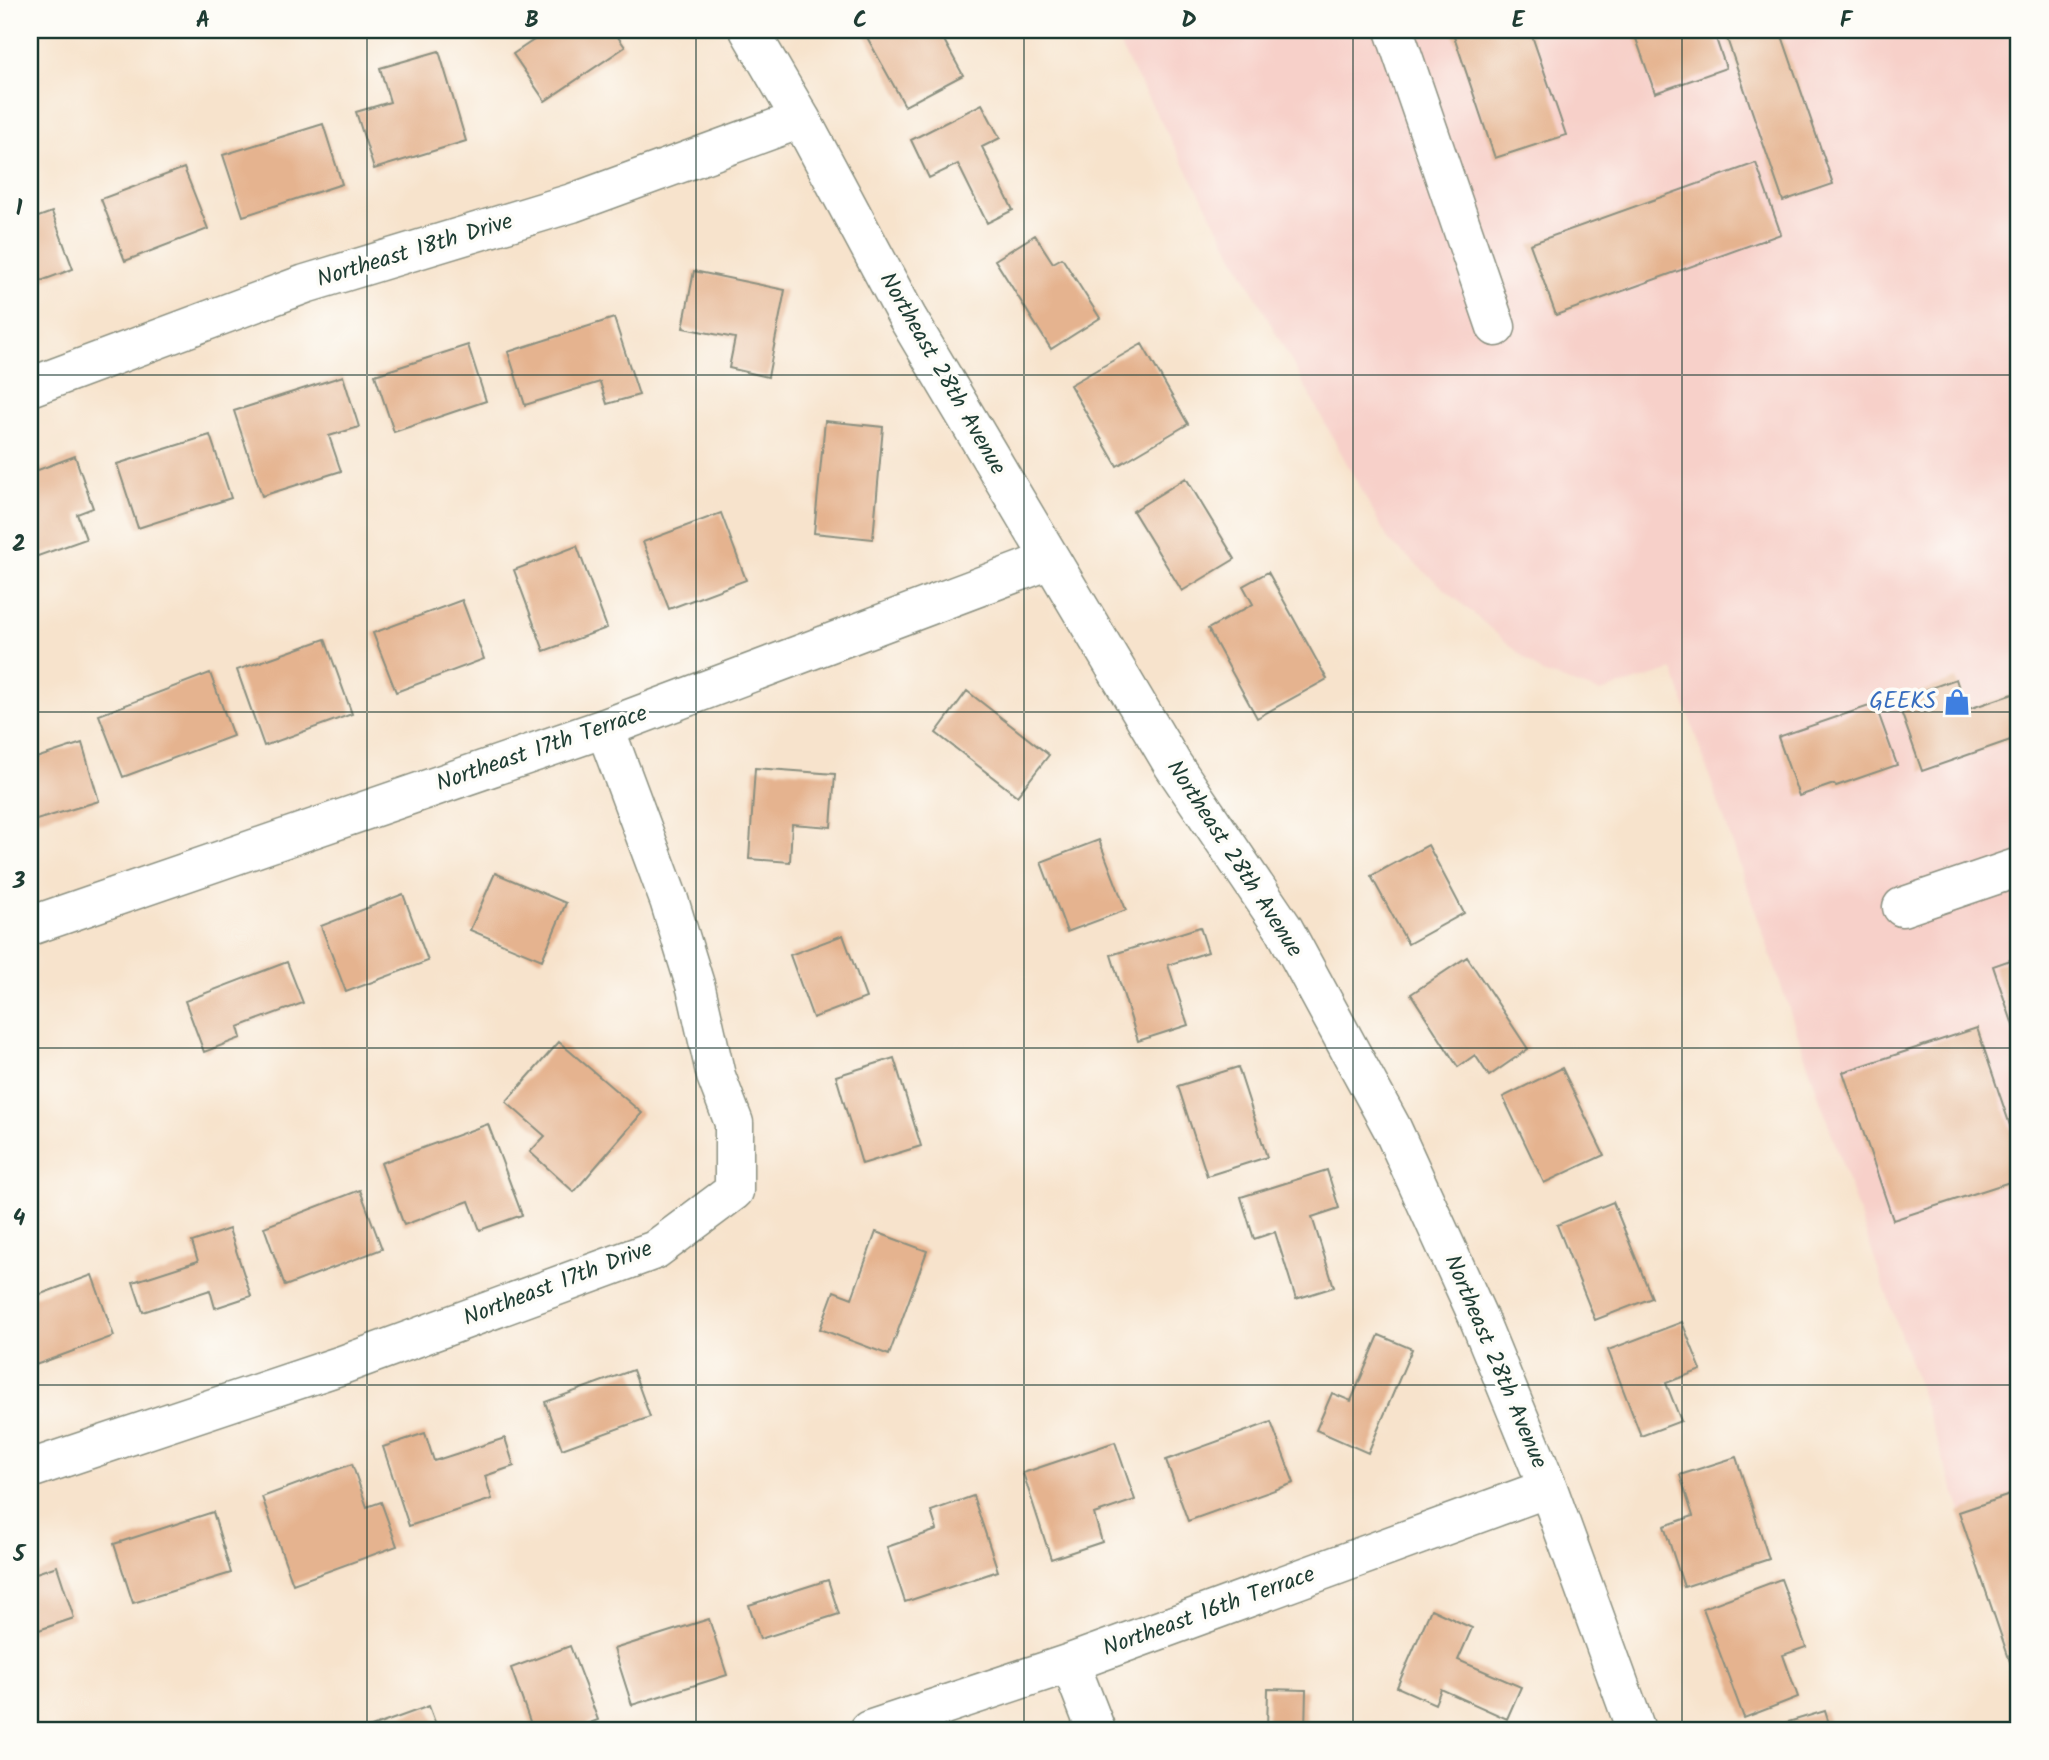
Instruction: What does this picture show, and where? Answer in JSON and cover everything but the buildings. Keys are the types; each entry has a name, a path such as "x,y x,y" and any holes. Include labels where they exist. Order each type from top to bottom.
{"street":[{"name":"Northeast 28th Avenue","path":"749,30 801,119 906,317 1172,765 1284,929 1379,1105 1478,1317 1548,1488 1636,1730"},
{"path":"1394,30 1496,327"},
{"name":"Northeast 18th Drive","path":"30,387 305,284 572,203 801,119"},
{"name":"Northeast 17th Terrace","path":"30,926 605,728 1050,560"},
{"name":"Northeast 17th Drive","path":"30,1469 342,1365 655,1250 734,1191 734,1123 716,1076 696,988 669,900 605,728"},
{"path":"1902,907 2019,867"},
{"name":"Northeast 16th Terrace","path":"869,1730 1070,1663 1548,1488"},
{"path":"1070,1663 1096,1730"}],"shaded area":[{"path":"1111,30 2019,30 2019,1681 1673,670 1600,692 1542,673 1389,541"}],"place":[{"name":"GEEKS","path":"1957,702"}]}
